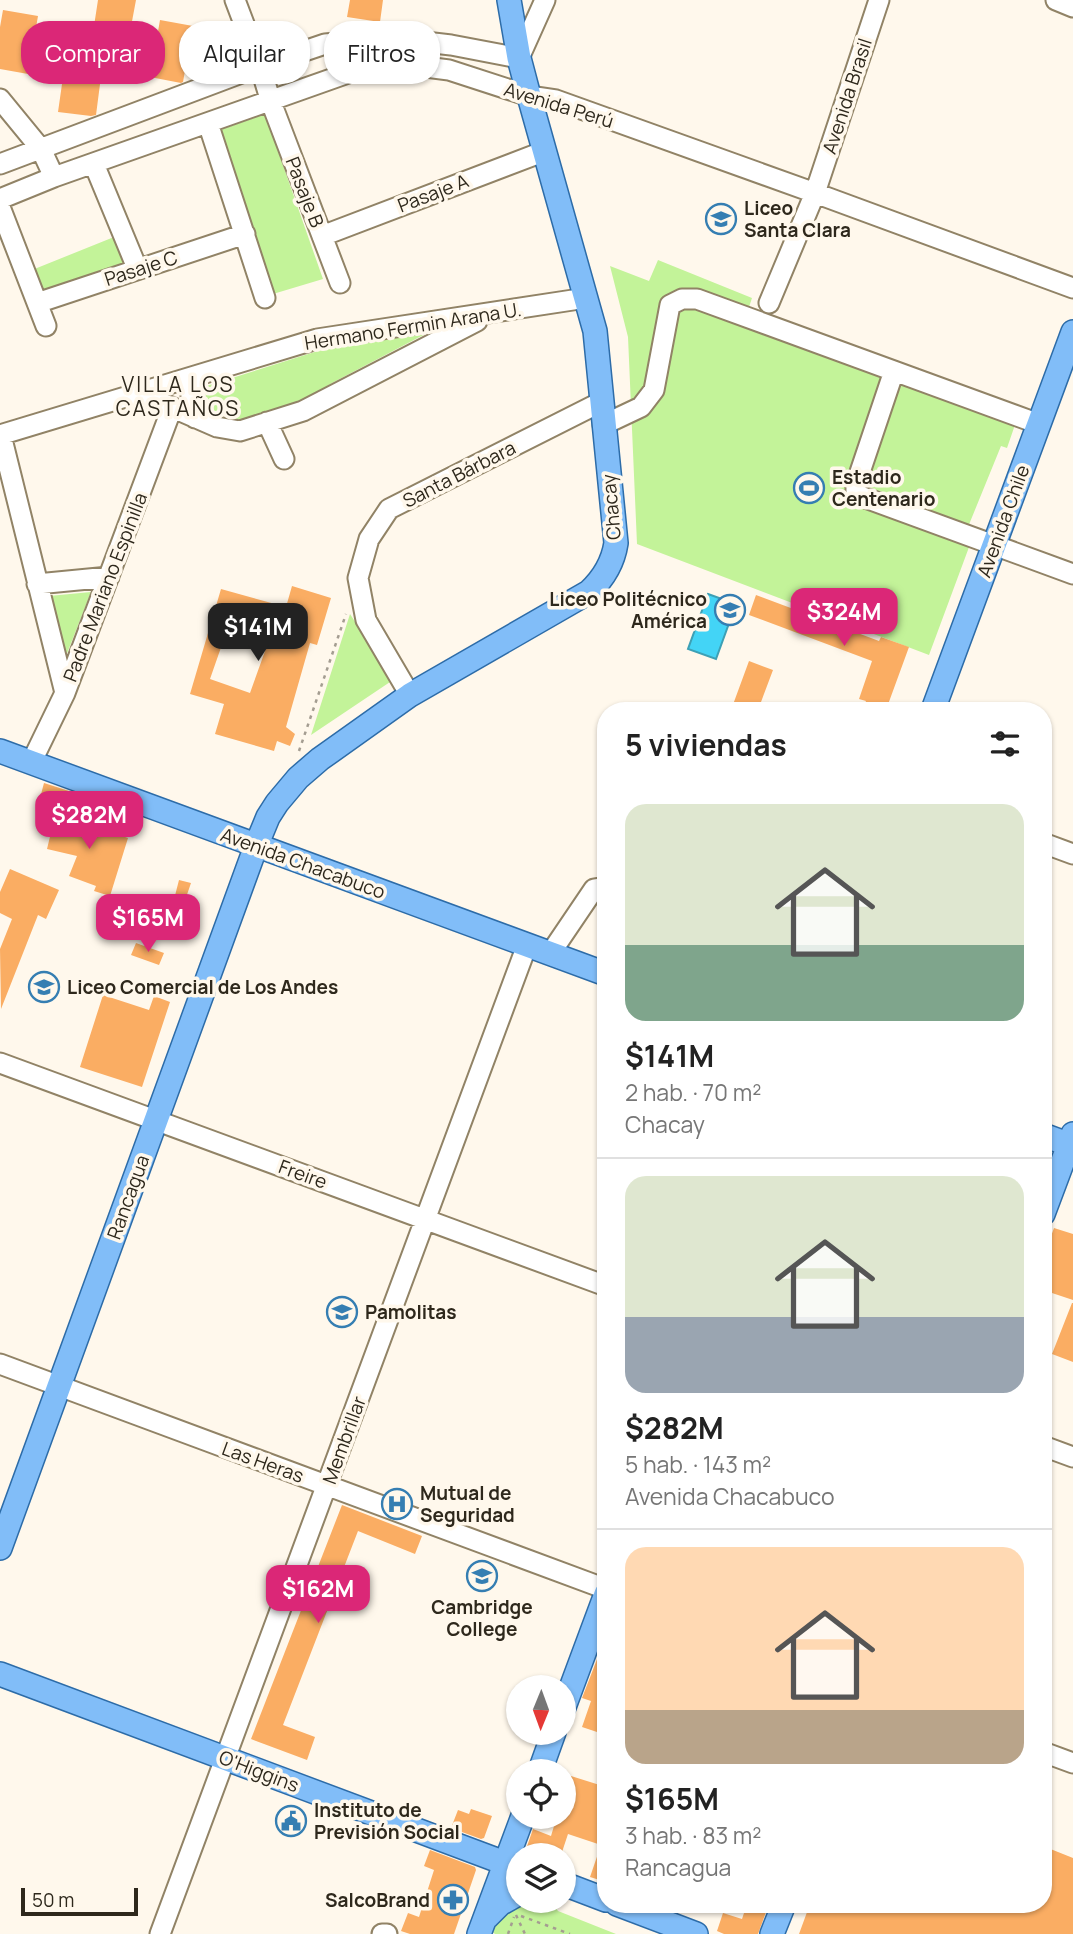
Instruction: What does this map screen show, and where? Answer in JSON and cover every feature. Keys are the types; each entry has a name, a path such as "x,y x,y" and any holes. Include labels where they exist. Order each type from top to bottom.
{"main road":[{"name":"Chacay","path":"257,846 272,810 298,778 320,759 410,695 580,597 603,578 612,561 616,543 595,331 519,58 509,0"},
{"name":"Avenida Chile","path":"936,702 1073,332"},
{"name":"Avenida Chacabuco","path":"0,751 597,971"},
{"name":"Rancagua","path":"0,1548 257,846"},
{"path":"1052,1137 1072,1141 1052,1191"},
{"path":"576,1675 597,1616"},
{"name":"O'Higgins","path":"0,1674 506,1864"},
{"path":"481,1927 506,1878"},
{"path":"576,1890 597,1897"},
{"path":"481,1927 506,1901"},
{"path":"641,1913 696,1934"},
{"path":"772,1934 780,1913"}],"street":[{"name":"Pasaje B","path":"235,0 243,21"},
{"path":"519,58 545,0"},
{"name":"Avenida Brasil","path":"769,303 815,193 878,0"},
{"path":"1056,0 1073,6"},
{"name":"Avenida Perú","path":"310,49 325,44 391,38 451,45 519,58"},
{"name":"Avenida Perú","path":"0,200 54,177 368,66 410,65 449,70 529,96 556,100 1073,288"},
{"name":"Avenida Perú","path":"0,164 213,84"},
{"name":"Pasaje B","path":"266,84 340,283"},
{"path":"0,99 41,149 54,177"},
{"path":"208,123 265,298"},
{"name":"Pasaje A","path":"322,236 545,151"},
{"path":"94,164 137,268"},
{"path":"0,207 46,326"},
{"name":"Pasaje C","path":"37,303 245,234"},
{"name":"Hermano Fermin Arana U.","path":"0,435 317,339 586,298"},
{"name":"Santa Bárbara","path":"410,695 366,620 358,579 369,539 389,509 602,413 641,407 654,390 670,305 682,299 696,299 894,371"},
{"path":"139,393 217,427 240,431 303,411 493,312"},
{"path":"1039,424 894,371 856,484 856,491 860,496 1073,574"},
{"path":"195,418 191,394 196,376"},
{"name":"Padre Mariano Espinilla","path":"31,763 65,693 172,408"},
{"path":"267,422 284,459"},
{"path":"0,435 65,693"},
{"path":"37,584 109,577"},
{"path":"1052,846 1073,854"},
{"path":"550,954 594,889 597,888"},
{"name":"Membrillar","path":"160,1934 527,945"},
{"name":"Freire","path":"0,1063 597,1283"},
{"name":"Las Heras","path":"0,1364 597,1588"},
{"path":"1052,1449 1073,1457"},
{"path":"1052,1755 1073,1763"}],"path":[{"path":"298,778 297,757 358,579"},
{"path":"508,1934 515,1913 570,1934"}],"green space":[{"path":"265,114 323,279 273,294 220,130"},
{"path":"114,237 125,266 44,297 32,270"},
{"name":"Estadio Centenario","path":"658,260 752,298 746,316 1017,419 1007,448 1001,446 968,527 975,531 929,655 637,544 628,337 610,266 649,281"},
{"path":"431,331 332,383 304,401 240,421 205,408 203,387 321,350"},
{"path":"91,592 66,656 49,596"},
{"path":"350,614 393,680 311,735"},
{"path":"506,1909 506,1913 563,1913 616,1934 495,1934 490,1930"}],"water":[{"path":"708,594 736,604 716,659 688,649"}],"building":[{"path":"98,0 136,0 132,21 95,21"},
{"path":"350,0 383,0 380,21 347,17"},
{"path":"3,10 38,16 37,21 21,21 21,73 0,69 0,27"},
{"path":"160,20 179,23 179,83 165,80 165,21"},
{"path":"62,84 100,84 96,115 58,112"},
{"path":"292,586 331,598 317,645 310,643 286,727 295,734 290,746 277,741 274,751 215,734 224,704 190,694 221,589 286,607","holes":["233,613 274,626 250,693 210,679"]},
{"path":"756,595 879,641 881,637 909,647 889,702 866,702 859,699 872,661 749,615"},
{"path":"749,661 773,670 761,702 734,702"},
{"path":"44,783 69,791 65,805 40,798"},
{"path":"56,812 73,815 72,819 128,838 110,896 94,891 96,886 69,876 77,856 47,849"},
{"path":"10,869 59,890 46,919 38,915 1,1009 0,949 12,919 0,913 0,892"},
{"path":"179,880 191,883 179,918 170,915"},
{"path":"136,943 164,953 159,965 131,955"},
{"path":"103,995 149,1010 154,996 170,1002 142,1087 80,1067"},
{"path":"1054,1228 1073,1234 1073,1300 1052,1293"},
{"path":"1073,1303 1073,1362 1052,1354"},
{"path":"342,1505 422,1536 415,1554 358,1531 283,1725 315,1737 307,1760 251,1739"},
{"path":"597,1659 597,1732 582,1727 591,1701 582,1698"},
{"path":"576,1778 597,1784 597,1844 568,1834 565,1843 528,1843 533,1829 551,1836 553,1829 576,1829"},
{"path":"471,1809 492,1816 484,1838 451,1828 458,1810 469,1814"},
{"path":"430,1850 475,1867 476,1870 454,1934 410,1934 401,1931 408,1913 419,1917 434,1870 424,1866"},
{"path":"1052,1850 1073,1858 1073,1934 799,1934 807,1913 1052,1913"},
{"path":"597,1857 597,1879 590,1877"},
{"path":"723,1913 742,1919 744,1913 766,1913 758,1934 724,1934 717,1931"}],"place":[{"name":"Liceo Santa Clara","path":"721,219"},
{"name":"Estadio Centenario","path":"809,488"},
{"name":"Liceo Politécnico América","path":"730,610"},
{"name":"Liceo Comercial de Los Andes","path":"44,987"},
{"name":"Pamolitas","path":"342,1312"},
{"name":"Mutual de Seguridad","path":"397,1504"},
{"name":"Cambridge College","path":"482,1576"},
{"name":"Instituto de Previsión Social","path":"291,1821"},
{"name":"SalcoBrand","path":"453,1900"}],"district":[{"name":"VILLA LOS CASTAÑOS","path":"178,396"}]}
